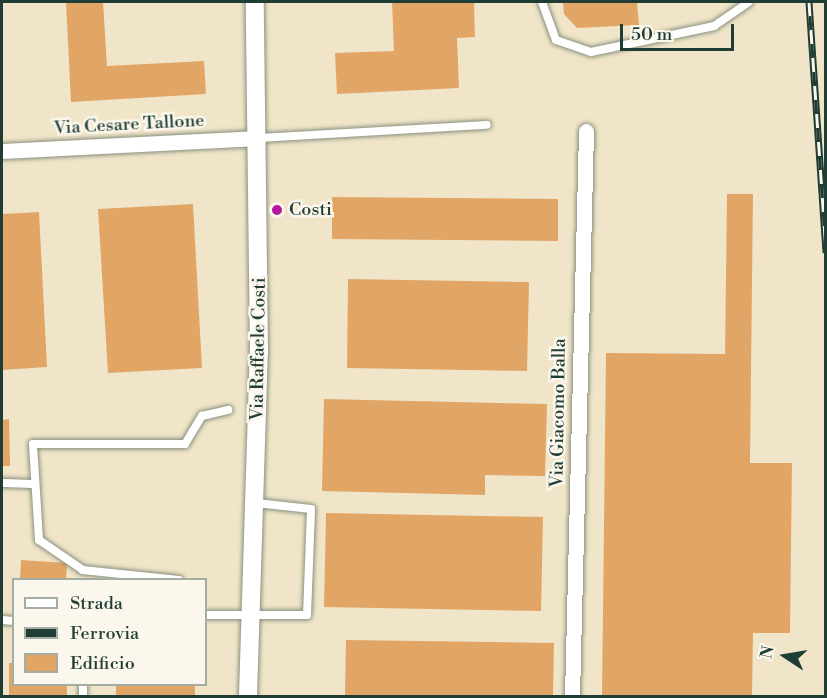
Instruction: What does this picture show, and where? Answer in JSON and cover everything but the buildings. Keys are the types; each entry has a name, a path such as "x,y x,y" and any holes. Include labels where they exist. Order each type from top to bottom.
{"street":[{"name":"Via Raffaele Costi","path":"248,696 256,503 259,138 255,2"},
{"name":"Via Giacomo Balla","path":"572,696 586,131"},
{"name":"Via Cesare Tallone","path":"2,151 259,138"}],"lane":[{"path":"542,2 556,40 591,52 714,26 749,2"},
{"path":"259,138 487,125"},
{"path":"168,578 83,570 39,540 33,444 185,444 202,416 228,410"},
{"path":"2,483 35,484"},
{"path":"207,615 252,617 307,615 313,515 304,506 256,503"},
{"path":"83,570 83,578"}],"railway":[{"path":"809,2 826,252"}],"place":[{"name":"Costi","path":"277,210"}]}
